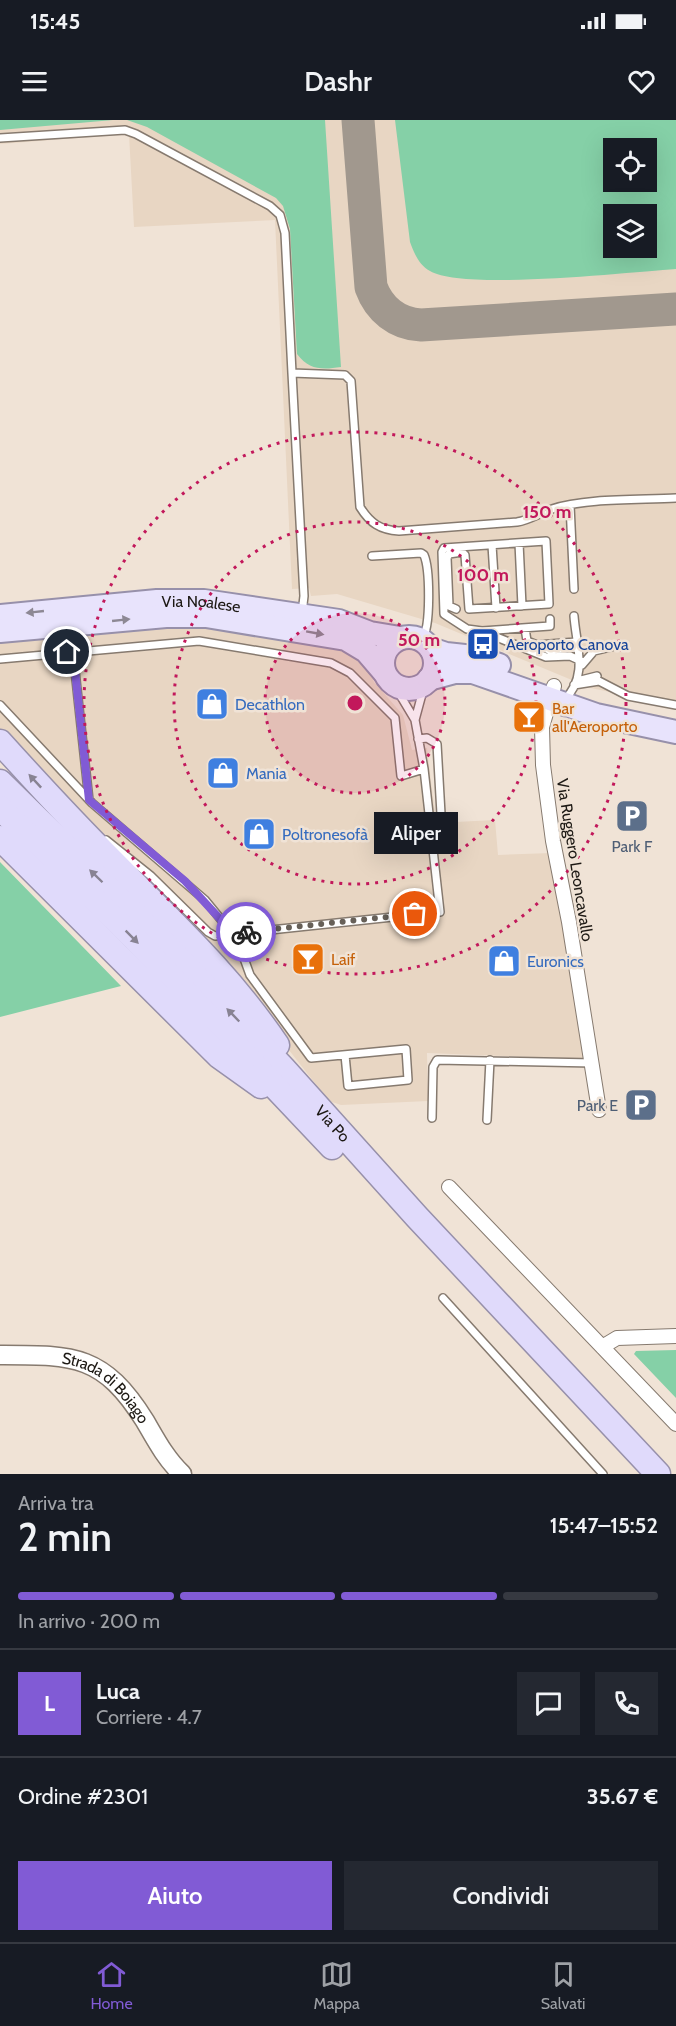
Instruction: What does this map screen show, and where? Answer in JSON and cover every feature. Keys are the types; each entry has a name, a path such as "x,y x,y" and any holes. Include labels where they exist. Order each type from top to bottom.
{"highway":[{"path":"0,742 68,816 207,955 257,1016 315,1116"},
{"name":"Via Po","path":"0,782 162,941 315,1116 636,1474"},
{"name":"Via Po","path":"0,808 417,1217 658,1474"},
{"path":"0,838 219,1056 315,1116"}],"main road":[{"name":"Via Noalese","path":"0,616 182,600 225,602 302,615 348,623 370,633 418,642 446,654 479,658 625,723 676,732"},
{"name":"Via Noalese","path":"0,631 166,616 206,616 346,639 366,651 389,678"},
{"path":"418,642 435,664 427,681 413,689 389,678 382,664 387,648 418,642"},
{"name":"Via Noalese","path":"427,681 455,672 473,672 614,706 676,718"}],"street":[{"name":"Via Ruggero Leoncavallo","path":"562,693 542,727 546,788 599,1110"},
{"path":"449,1187 676,1424"},
{"path":"602,1347 617,1338 676,1336"},
{"name":"Strada di Boiago","path":"0,1355 55,1355 99,1367 110,1375 132,1401 172,1465 182,1474"}],"lane":[{"path":"0,138 124,130 136,134 270,206 280,215 285,232 304,596 302,615"},
{"path":"292,373 345,375 351,381 360,507 372,524 381,528 399,531 518,522 531,519 551,509 570,505 676,498"},
{"path":"570,505 574,589"},
{"path":"456,609 449,606 447,558 449,554 462,552 465,555 469,609 549,604 546,542 447,547 442,552 444,614 467,629 482,631 550,627 550,618"},
{"path":"519,543 522,606"},
{"path":"492,545 496,608"},
{"path":"372,556 421,553 424,555 428,622 426,634 418,642"},
{"path":"574,616 576,645 581,664"},
{"path":"525,628 527,641 549,650 576,645"},
{"path":"482,631 546,657 570,656 581,664"},
{"path":"0,659 199,641 331,663 350,673 395,718 401,776 424,769"},
{"path":"562,693 588,655 611,647"},
{"path":"73,652 89,800"},
{"path":"562,693 588,677 597,676"},
{"path":"68,816 101,836 151,876 208,932 221,937 233,933 440,912 424,769 415,720 389,678"},
{"path":"415,720 427,681"},
{"path":"562,693 599,681 628,696 676,705"},
{"path":"0,705 89,800 185,881 233,933 240,944 250,975 311,1058 406,1049 408,1080 348,1086 345,1055"},
{"path":"418,739 427,738 437,744 441,814"},
{"path":"432,1118 433,1067 437,1060 490,1060 570,1065 593,1063"},
{"path":"487,1120 490,1060"},
{"path":"443,1298 603,1474"}],"shaded area":[{"path":"0,120 676,120 676,706 591,688 435,623 337,594 311,596 309,588 292,589 275,220 134,227 129,134 0,144"},
{"path":"194,625 341,649 355,654 367,666 374,682 403,715 412,750 427,748 436,823 495,820 498,855 551,853 585,1059 427,1053 428,1101 341,1105 329,1101 222,965 0,733 0,640"}],"green space":[{"path":"0,120 113,120 0,130"},
{"path":"127,120 325,120 341,367 316,368 306,363 297,354 290,229 283,206 276,198 147,127"},
{"path":"395,120 676,120 676,269 548,279 476,280 448,277 430,271 415,254 410,242"},
{"path":"0,862 121,986 0,1017"},
{"path":"676,1350 676,1398 634,1354 636,1351"}],"taxiway":[{"path":"358,120 371,287 374,295 390,314 404,322 421,325 676,309"}],"way so far":[{"path":"246,932 415,914"}],"place":[{"name":"Aeroporto Canova","path":"483,644"},
{"name":"Decathlon","path":"212,704"},
{"name":"Bar all'Aeroporto","path":"529,717"},
{"name":"Mania","path":"223,773"},
{"name":"Park F","path":"632,816"},
{"name":"Poltronesofà","path":"259,834"},
{"name":"Aliper","path":"415,914"},
{"name":"Laif","path":"308,959"},
{"name":"Euronics","path":"504,961"},
{"name":"Park E","path":"641,1105"}],"route":[{"path":"67,652 73,652 89,800 185,881 205,900 233,933 246,932"}]}
